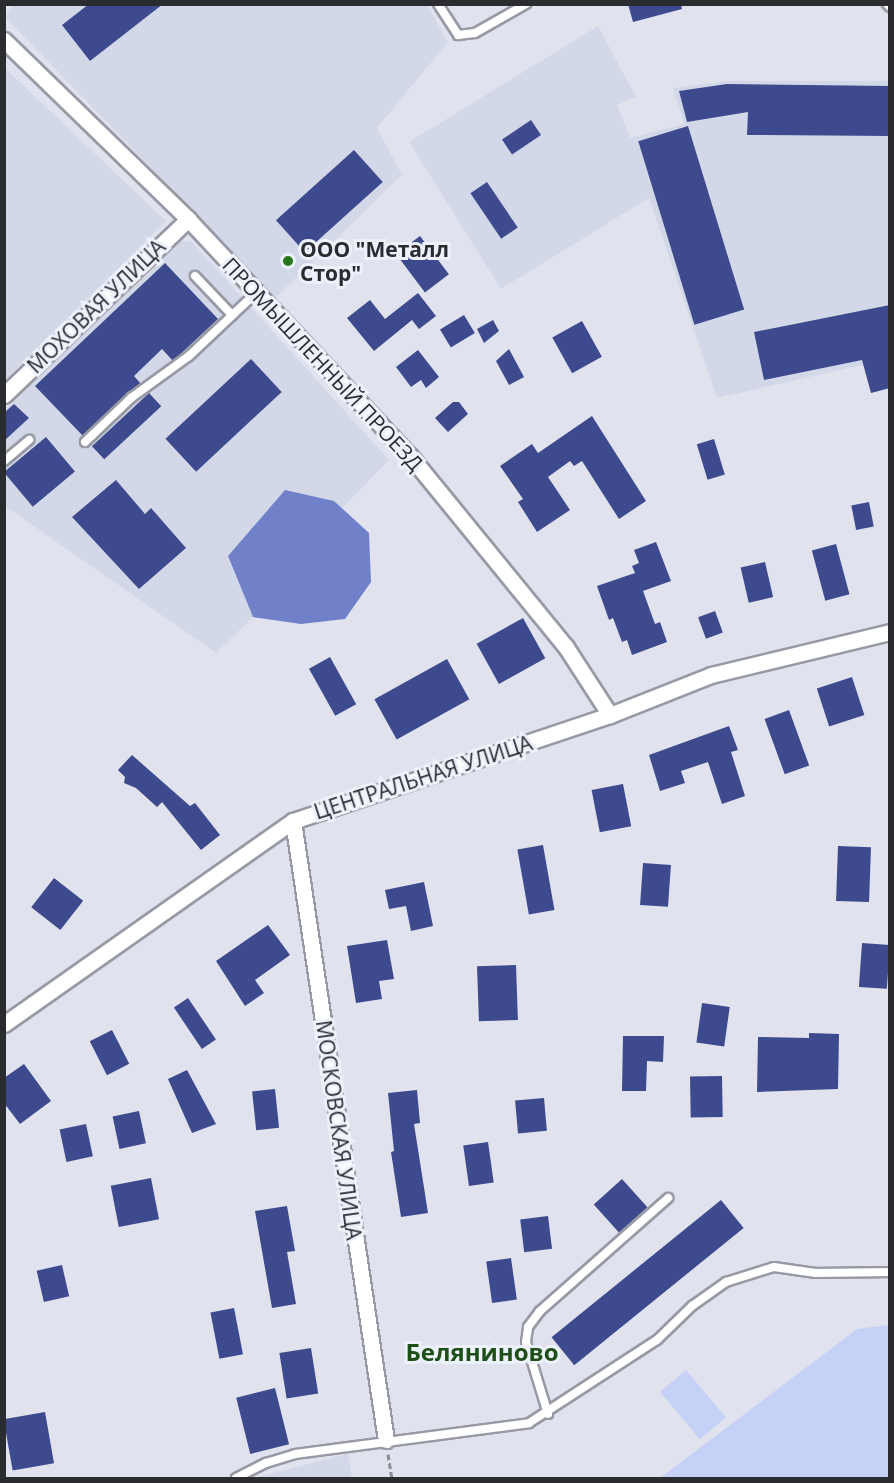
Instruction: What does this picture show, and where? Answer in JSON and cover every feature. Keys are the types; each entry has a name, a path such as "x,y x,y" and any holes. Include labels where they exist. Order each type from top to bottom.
{"street":[{"name":"ПРОМЫШЛЕННЫЙ ПРОЕЗД","path":"4,40 188,219 411,457 566,646 610,715"},
{"name":"МОХОВАЯ УЛИЦА","path":"4,395 188,219"},
{"name":"ЦЕНТРАЛЬНАЯ УЛИЦА","path":"4,1024 293,820 610,715 711,675 890,632"},
{"name":"МОСКОВСКАЯ УЛИЦА","path":"293,820 386,1440"}],"lane":[{"path":"438,4 458,35 475,33 526,4"},
{"path":"195,276 232,315"},
{"path":"85,442 256,292"},
{"path":"4,461 29,440"},
{"path":"548,1414 526,1342 528,1327 540,1311 668,1198"},
{"path":"236,1479 266,1463 295,1454 386,1440 514,1426 548,1414 657,1340 692,1306 726,1282 774,1267 816,1273 890,1272"}],"path":[{"path":"386,1440 392,1479"}],"shaded area":[{"path":"15,4 427,5 448,42 377,128 402,175 276,297 5,17"},
{"path":"598,26 636,97 617,105 630,138 684,124 673,88 726,81 889,81 889,359 717,398 649,198 501,289 409,142"},
{"path":"5,68 166,221 4,380"},
{"path":"178,240 192,242 389,460 342,508 334,501 285,490 228,556 253,617 216,653 5,506 5,410"},
{"path":"889,1325 889,1478 660,1478 857,1329"},
{"path":"686,1370 726,1417 700,1439 660,1392"},
{"path":"348,1454 352,1478 256,1478 258,1477"}],"water":[{"path":"285,490 334,501 369,533 371,582 345,619 301,624 253,617 228,556"}],"building":[{"path":"89,4 163,4 90,61 62,25"},
{"path":"628,4 681,4 682,9 633,22"},
{"path":"727,84 890,86 890,136 747,135 748,112 687,122 679,91"},
{"path":"531,120 541,135 512,154 502,140"},
{"path":"688,126 744,310 694,325 638,141"},
{"path":"354,150 383,182 305,252 276,220"},
{"path":"487,182 518,228 501,239 470,193"},
{"path":"420,236 449,274 425,292 396,254"},
{"path":"165,263 218,319 173,361 162,349 134,376 141,384 83,436 35,386"},
{"path":"418,293 436,316 419,329 412,320 374,351 347,318 370,300 385,319"},
{"path":"890,305 890,388 871,393 862,360 764,380 754,332"},
{"path":"464,315 475,333 451,347 440,329"},
{"path":"493,320 499,331 484,343 477,329"},
{"path":"582,321 602,357 572,373 552,337"},
{"path":"509,349 524,377 509,385 496,361"},
{"path":"418,350 439,377 426,388 421,380 411,387 396,367"},
{"path":"251,359 282,392 196,472 165,439"},
{"path":"149,393 161,406 104,459 92,446"},
{"path":"453,402 459,402 468,414 448,432 435,418"},
{"path":"14,404 29,418 4,441 4,413"},
{"path":"592,416 646,501 619,519 582,461 574,466 570,461 548,477 570,510 537,532 518,502 523,499 500,466 532,444 538,453"},
{"path":"46,437 75,471 33,507 4,472"},
{"path":"714,439 725,474 708,480 697,444"},
{"path":"116,480 145,514 151,508 186,548 139,589 72,517"},
{"path":"869,502 874,527 856,530 851,505"},
{"path":"656,542 671,581 643,591 655,624 660,622 667,642 632,655 627,640 622,642 613,618 609,620 597,586 635,573 632,566 639,563 634,550"},
{"path":"836,544 849,594 825,601 812,550"},
{"path":"765,562 773,597 749,603 741,568"},
{"path":"715,611 723,633 706,639 698,617"},
{"path":"523,618 545,658 499,684 477,644"},
{"path":"330,657 356,704 335,716 309,669"},
{"path":"447,659 469,699 397,739 374,699"},
{"path":"852,677 864,715 829,726 817,688"},
{"path":"789,710 809,765 785,774 765,719"},
{"path":"729,726 738,750 731,752 745,796 722,804 708,762 681,771 685,783 660,791 649,755"},
{"path":"132,755 190,806 195,803 220,835 201,850 162,802 157,807 136,788 124,783 125,777 118,770"},
{"path":"623,784 631,826 600,832 592,790"},
{"path":"543,845 554,910 529,915 517,850"},
{"path":"838,846 871,847 869,902 836,901"},
{"path":"643,863 671,865 668,907 640,905"},
{"path":"54,878 83,901 60,930 31,907"},
{"path":"424,882 433,926 411,931 406,906 389,909 385,890"},
{"path":"268,925 290,955 255,980 264,993 245,1006 216,961"},
{"path":"387,940 394,979 379,981 382,999 356,1003 347,946"},
{"path":"862,943 890,945 887,989 859,987"},
{"path":"516,965 518,1020 479,1021 477,966"},
{"path":"188,998 216,1039 202,1049 174,1008"},
{"path":"702,1003 730,1007 724,1047 696,1043"},
{"path":"112,1030 129,1064 107,1075 90,1041"},
{"path":"809,1033 839,1034 838,1089 757,1092 758,1037 809,1038"},
{"path":"623,1036 664,1036 663,1062 647,1061 646,1091 622,1091"},
{"path":"24,1064 51,1101 20,1124 4,1103 4,1078"},
{"path":"187,1070 216,1124 192,1133 168,1079"},
{"path":"722,1076 723,1117 691,1118 690,1077"},
{"path":"275,1089 279,1128 256,1130 252,1091"},
{"path":"417,1090 420,1123 414,1124 428,1213 401,1217 391,1152 394,1151 388,1093"},
{"path":"544,1098 547,1131 518,1133 515,1101"},
{"path":"139,1111 146,1143 119,1149 113,1117"},
{"path":"86,1124 93,1156 66,1162 60,1130"},
{"path":"488,1142 494,1183 469,1186 463,1145"},
{"path":"151,1178 159,1219 119,1227 111,1186"},
{"path":"622,1179 647,1207 619,1233 594,1204"},
{"path":"721,1200 744,1228 574,1365 552,1337"},
{"path":"287,1206 295,1251 287,1252 296,1304 272,1308 255,1211"},
{"path":"548,1216 552,1249 524,1252 520,1219"},
{"path":"511,1258 517,1300 492,1303 486,1261"},
{"path":"62,1265 69,1296 44,1302 37,1271"},
{"path":"234,1308 243,1354 219,1359 210,1313"},
{"path":"311,1348 318,1393 287,1398 279,1353"},
{"path":"275,1388 289,1444 250,1454 236,1398"},
{"path":"45,1412 54,1463 13,1471 4,1419"}],"place":[{"name":"ООО \"Металл Стор\"","path":"288,261"}],"district":[{"name":"Беляниново","path":"482,1352"}]}
